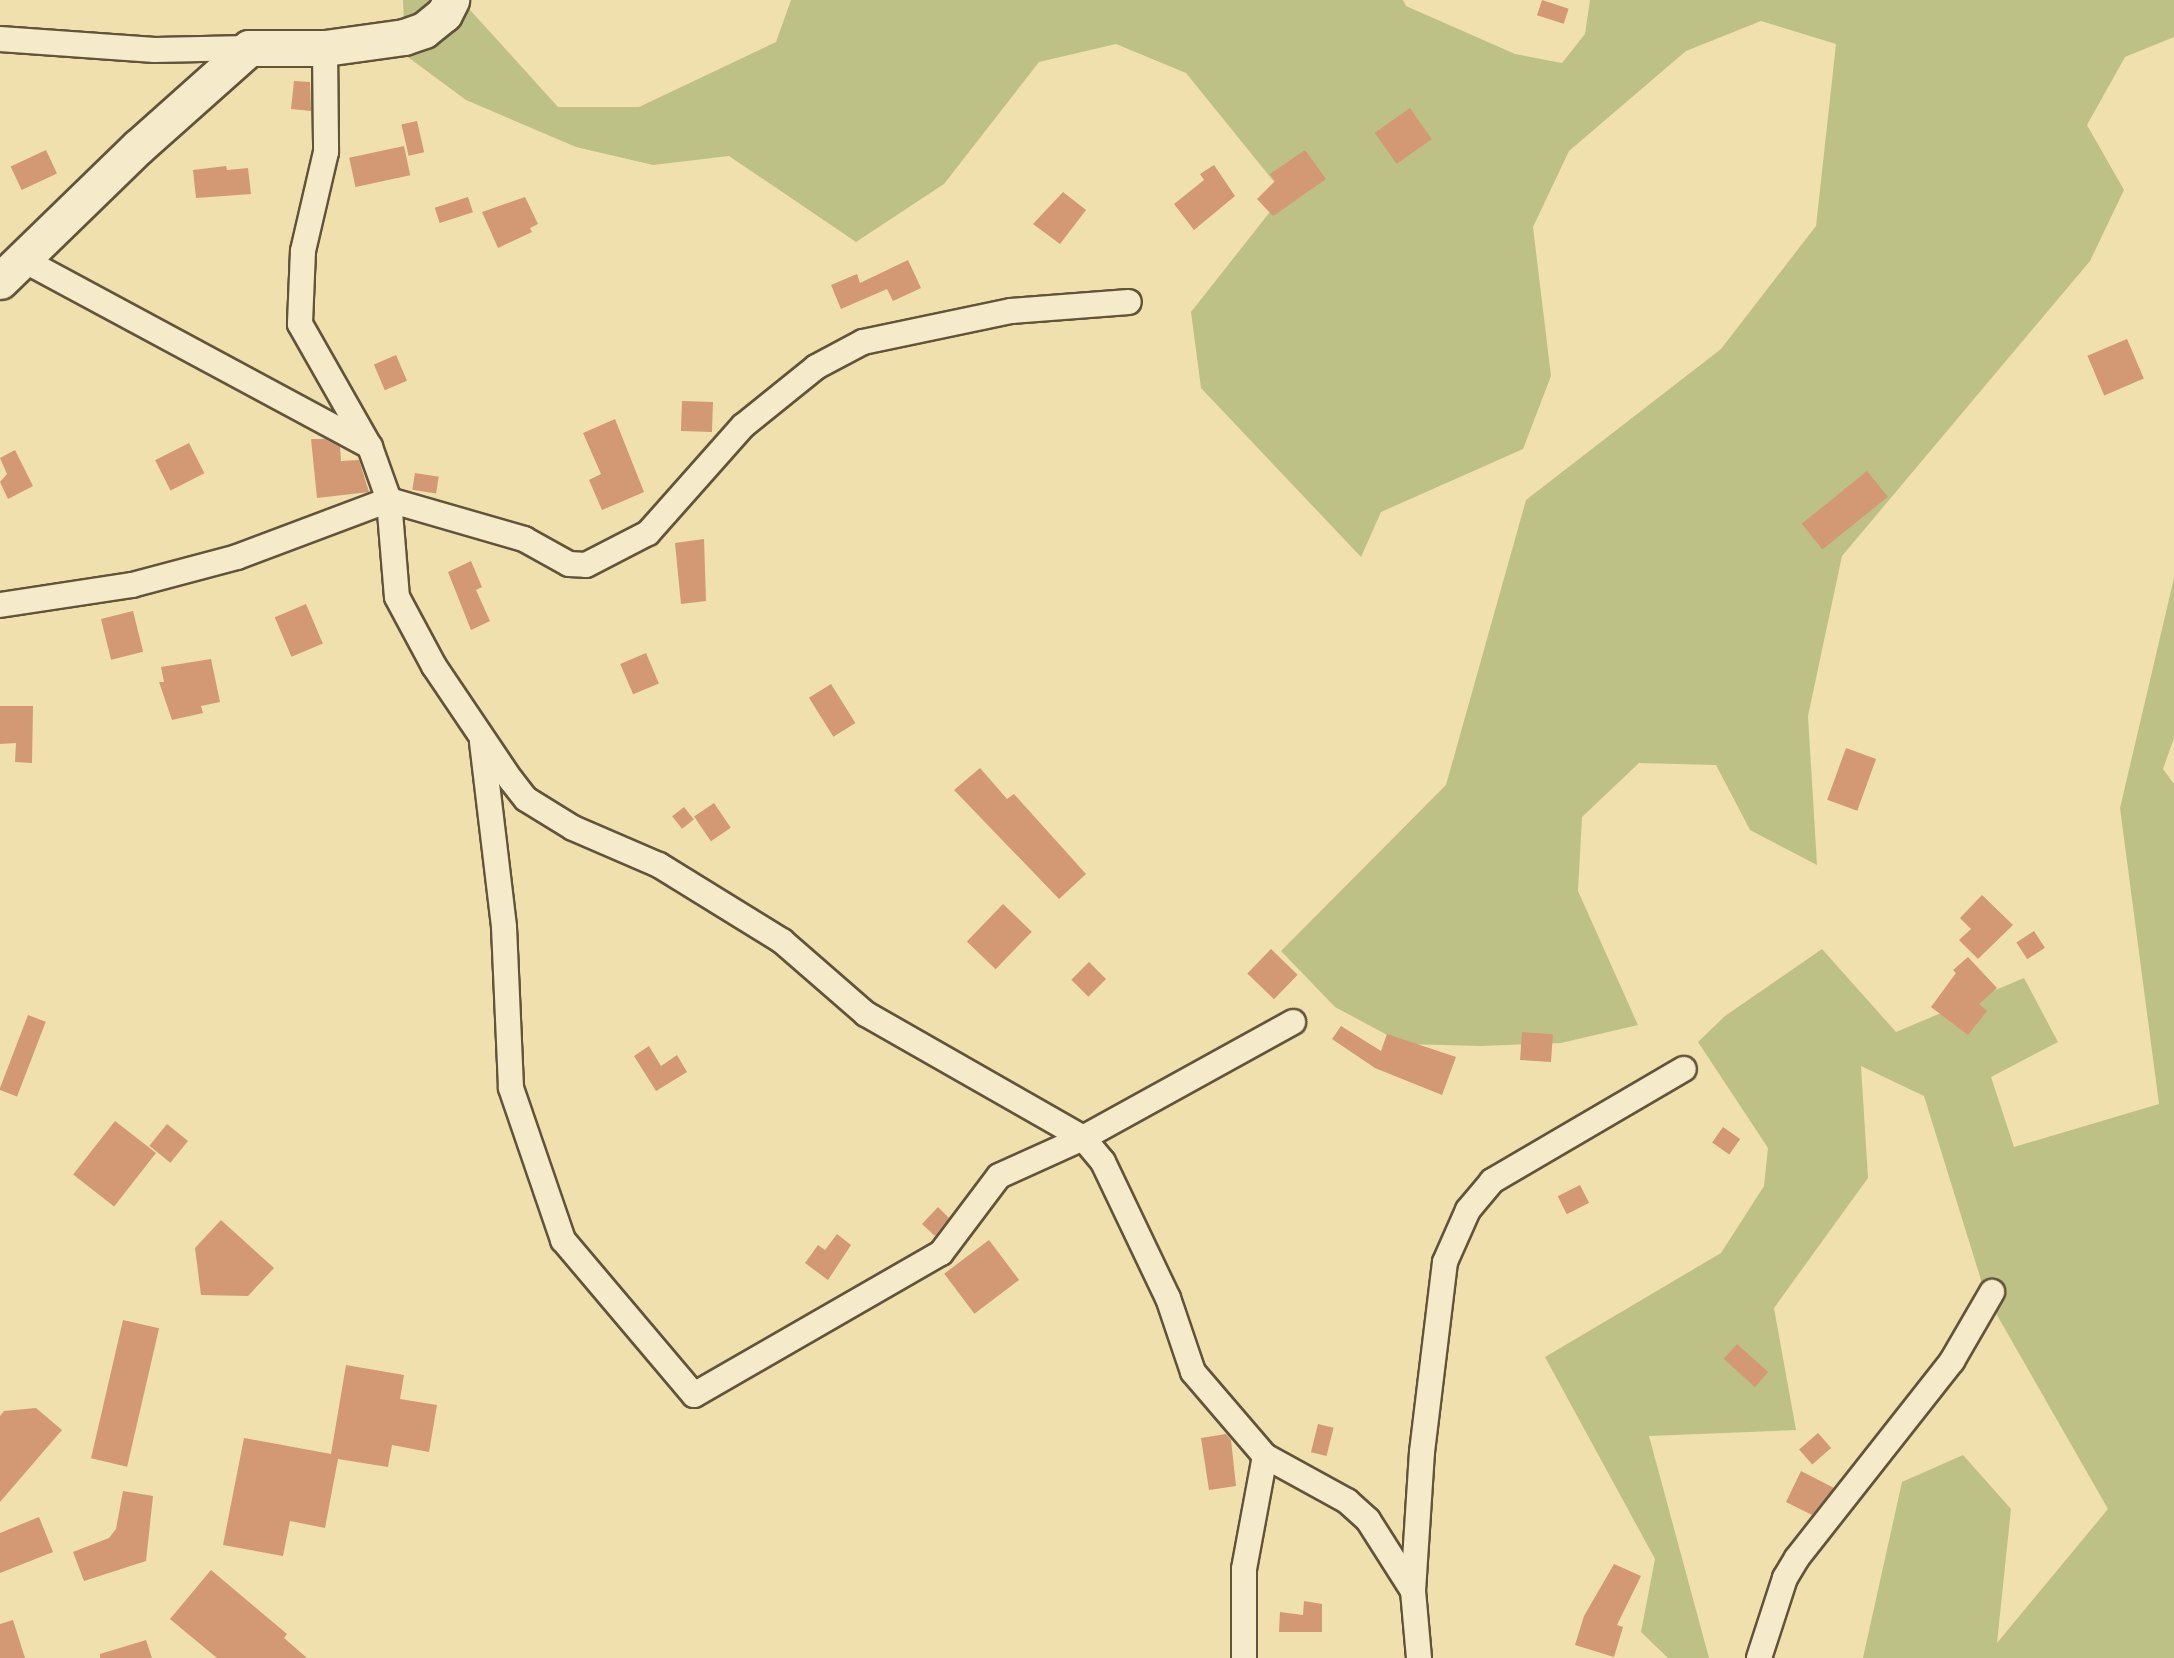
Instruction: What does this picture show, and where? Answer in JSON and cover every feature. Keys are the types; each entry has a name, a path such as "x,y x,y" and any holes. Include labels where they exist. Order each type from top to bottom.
{"street":[{"path":"0,39 156,50 326,48 424,30 444,14 451,0"},
{"path":"249,48 11,270 370,447"},
{"path":"326,48 326,152 303,251 300,324 370,447 389,500 397,597 434,666 526,799 573,828 659,865 782,941 866,1014 1083,1138 1103,1162 1162,1286 1193,1372 1265,1456 1347,1501 1368,1520 1413,1591"},
{"path":"0,605 145,582 237,556 389,500 524,539 569,564 586,565 648,533 743,426 816,367 863,342 1011,310 1129,302"},
{"path":"481,733 504,927 511,1088 563,1240 694,1395 940,1253 999,1176 1083,1138 1293,1022"},
{"path":"1419,1658 1413,1591 1422,1452 1445,1262 1468,1210 1492,1181 1684,1069"},
{"path":"1759,1658 1785,1578 1797,1558 1952,1361 1992,1292"},
{"path":"1244,1658 1244,1569 1265,1456"}],"green space":[{"path":"403,0 461,0 558,107 639,107 776,42 791,0 1403,0 1406,6 1515,54 1562,63 1585,34 1590,0 2174,0 2174,37 2125,57 2087,125 2124,190 2090,261 1842,556 1808,716 1817,865 1750,830 1716,765 1639,763 1582,817 1578,891 1638,1025 1561,1043 1481,1046 1404,1044 1335,1007 1281,951 1446,785 1526,500 1721,349 1816,226 1836,44 1761,21 1686,51 1569,151 1533,227 1551,376 1523,449 1381,512 1361,557 1201,388 1191,312 1284,194 1186,73 1116,44 1039,62 944,184 856,242 729,156 653,165 576,147 466,100 405,55"},
{"path":"2174,578 2174,738 2163,769 2174,784 2174,1658 1863,1658 1902,1482 1963,1455 2011,1509 1997,1643 2108,1509 1986,1296 1924,1096 1861,1066 1868,1178 1774,1308 1796,1430 1649,1436 1709,1658 1668,1658 1641,1632 1655,1559 1545,1357 1721,1253 1764,1186 1768,1148 1698,1042 1725,1016 1822,949 1896,1032 2024,978 2058,1042 1991,1077 2014,1147 2159,1104 2120,808"}],"building":[{"path":"1542,0 1569,9 1564,24 1537,15"},
{"path":"294,81 310,82 311,111 291,109"},
{"path":"1410,108 1432,139 1397,164 1375,133"},
{"path":"417,121 424,152 409,156 401,125"},
{"path":"404,146 410,175 355,187 349,158"},
{"path":"46,150 57,174 22,190 11,166"},
{"path":"1305,150 1326,179 1273,216 1257,199 1275,181 1270,174"},
{"path":"1214,165 1235,196 1194,230 1174,204 1204,180 1200,174"},
{"path":"226,166 227,170 248,168 251,194 196,198 193,170"},
{"path":"1063,192 1086,210 1060,244 1033,224"},
{"path":"468,197 473,212 440,223 435,208"},
{"path":"525,197 538,224 530,228 532,232 498,248 482,212"},
{"path":"908,260 921,288 893,301 887,289 841,309 831,285 857,274 860,283"},
{"path":"2127,339 2144,379 2104,395 2087,356"},
{"path":"396,355 407,381 385,390 374,364"},
{"path":"682,401 713,402 712,432 681,431"},
{"path":"615,419 644,492 602,510 589,480 601,474 583,433"},
{"path":"311,439 325,439 340,447 341,461 359,460 369,492 317,498"},
{"path":"189,443 204,473 171,491 155,460"},
{"path":"15,450 33,486 8,499 0,482 7,474 0,458"},
{"path":"1867,471 1888,497 1822,550 1802,524"},
{"path":"415,473 439,477 436,494 412,490"},
{"path":"704,539 706,601 681,604 675,543"},
{"path":"471,561 482,587 476,590 490,621 471,630 448,572"},
{"path":"306,604 323,644 292,657 275,617"},
{"path":"133,611 143,652 111,660 101,619"},
{"path":"646,653 659,683 633,694 620,664"},
{"path":"211,659 220,702 201,706 203,713 172,720 159,682 164,682 161,667"},
{"path":"831,684 855,723 833,737 809,698"},
{"path":"0,706 33,706 32,763 15,762 16,743 0,744"},
{"path":"1846,748 1876,759 1857,811 1827,800"},
{"path":"980,768 1007,799 1014,794 1086,874 1059,899 954,790"},
{"path":"714,803 731,828 711,841 694,816"},
{"path":"684,807 694,820 682,829 672,816"},
{"path":"1982,895 2013,925 1978,959 1959,940 1971,929 1960,918"},
{"path":"1003,904 1032,932 996,969 967,941"},
{"path":"2034,931 2045,948 2027,959 2016,942"},
{"path":"1271,949 1298,975 1274,999 1247,973"},
{"path":"1968,957 1997,988 1979,1004 1987,1011 1968,1035 1931,1007 1956,973 1953,970"},
{"path":"1089,962 1106,979 1088,997 1071,980"},
{"path":"28,1015 46,1022 17,1096 0,1088"},
{"path":"1341,1026 1381,1051 1387,1034 1456,1057 1442,1095 1375,1068 1332,1039"},
{"path":"1522,1032 1553,1034 1551,1062 1520,1060"},
{"path":"649,1046 661,1066 677,1055 687,1072 656,1091 634,1056"},
{"path":"115,1121 156,1153 114,1207 73,1175"},
{"path":"167,1124 188,1141 170,1163 149,1146"},
{"path":"1723,1127 1740,1139 1729,1155 1712,1143"},
{"path":"1580,1185 1589,1203 1567,1214 1558,1196"},
{"path":"938,1207 949,1218 935,1236 922,1224"},
{"path":"221,1220 274,1268 248,1296 201,1295 195,1248"},
{"path":"837,1234 851,1245 828,1280 805,1263 818,1245 825,1250"},
{"path":"989,1240 1019,1280 974,1314 944,1274"},
{"path":"123,1320 159,1328 127,1467 91,1458"},
{"path":"1737,1344 1768,1372 1755,1387 1724,1359"},
{"path":"346,1365 404,1375 400,1399 437,1405 429,1452 392,1445 388,1467 338,1459 325,1528 290,1521 283,1556 223,1545 244,1438 331,1454"},
{"path":"36,1408 62,1430 0,1502 0,1416 4,1411"},
{"path":"1318,1424 1334,1428 1327,1456 1311,1452"},
{"path":"1818,1433 1831,1448 1812,1464 1799,1449"},
{"path":"1226,1434 1231,1440 1236,1486 1209,1490 1201,1438"},
{"path":"1801,1471 1834,1488 1812,1515 1786,1502"},
{"path":"123,1491 153,1496 146,1561 84,1581 73,1552 109,1538 116,1529"},
{"path":"39,1517 53,1552 0,1573 0,1533"},
{"path":"1614,1564 1641,1576 1617,1625 1623,1627 1614,1657 1575,1645 1584,1616"},
{"path":"211,1570 287,1634 284,1638 307,1658 217,1658 170,1619"},
{"path":"1304,1601 1322,1604 1322,1632 1279,1632 1280,1612 1303,1615"},
{"path":"13,1620 25,1658 0,1658 0,1624"},
{"path":"146,1640 152,1658 100,1658 100,1654"}]}
